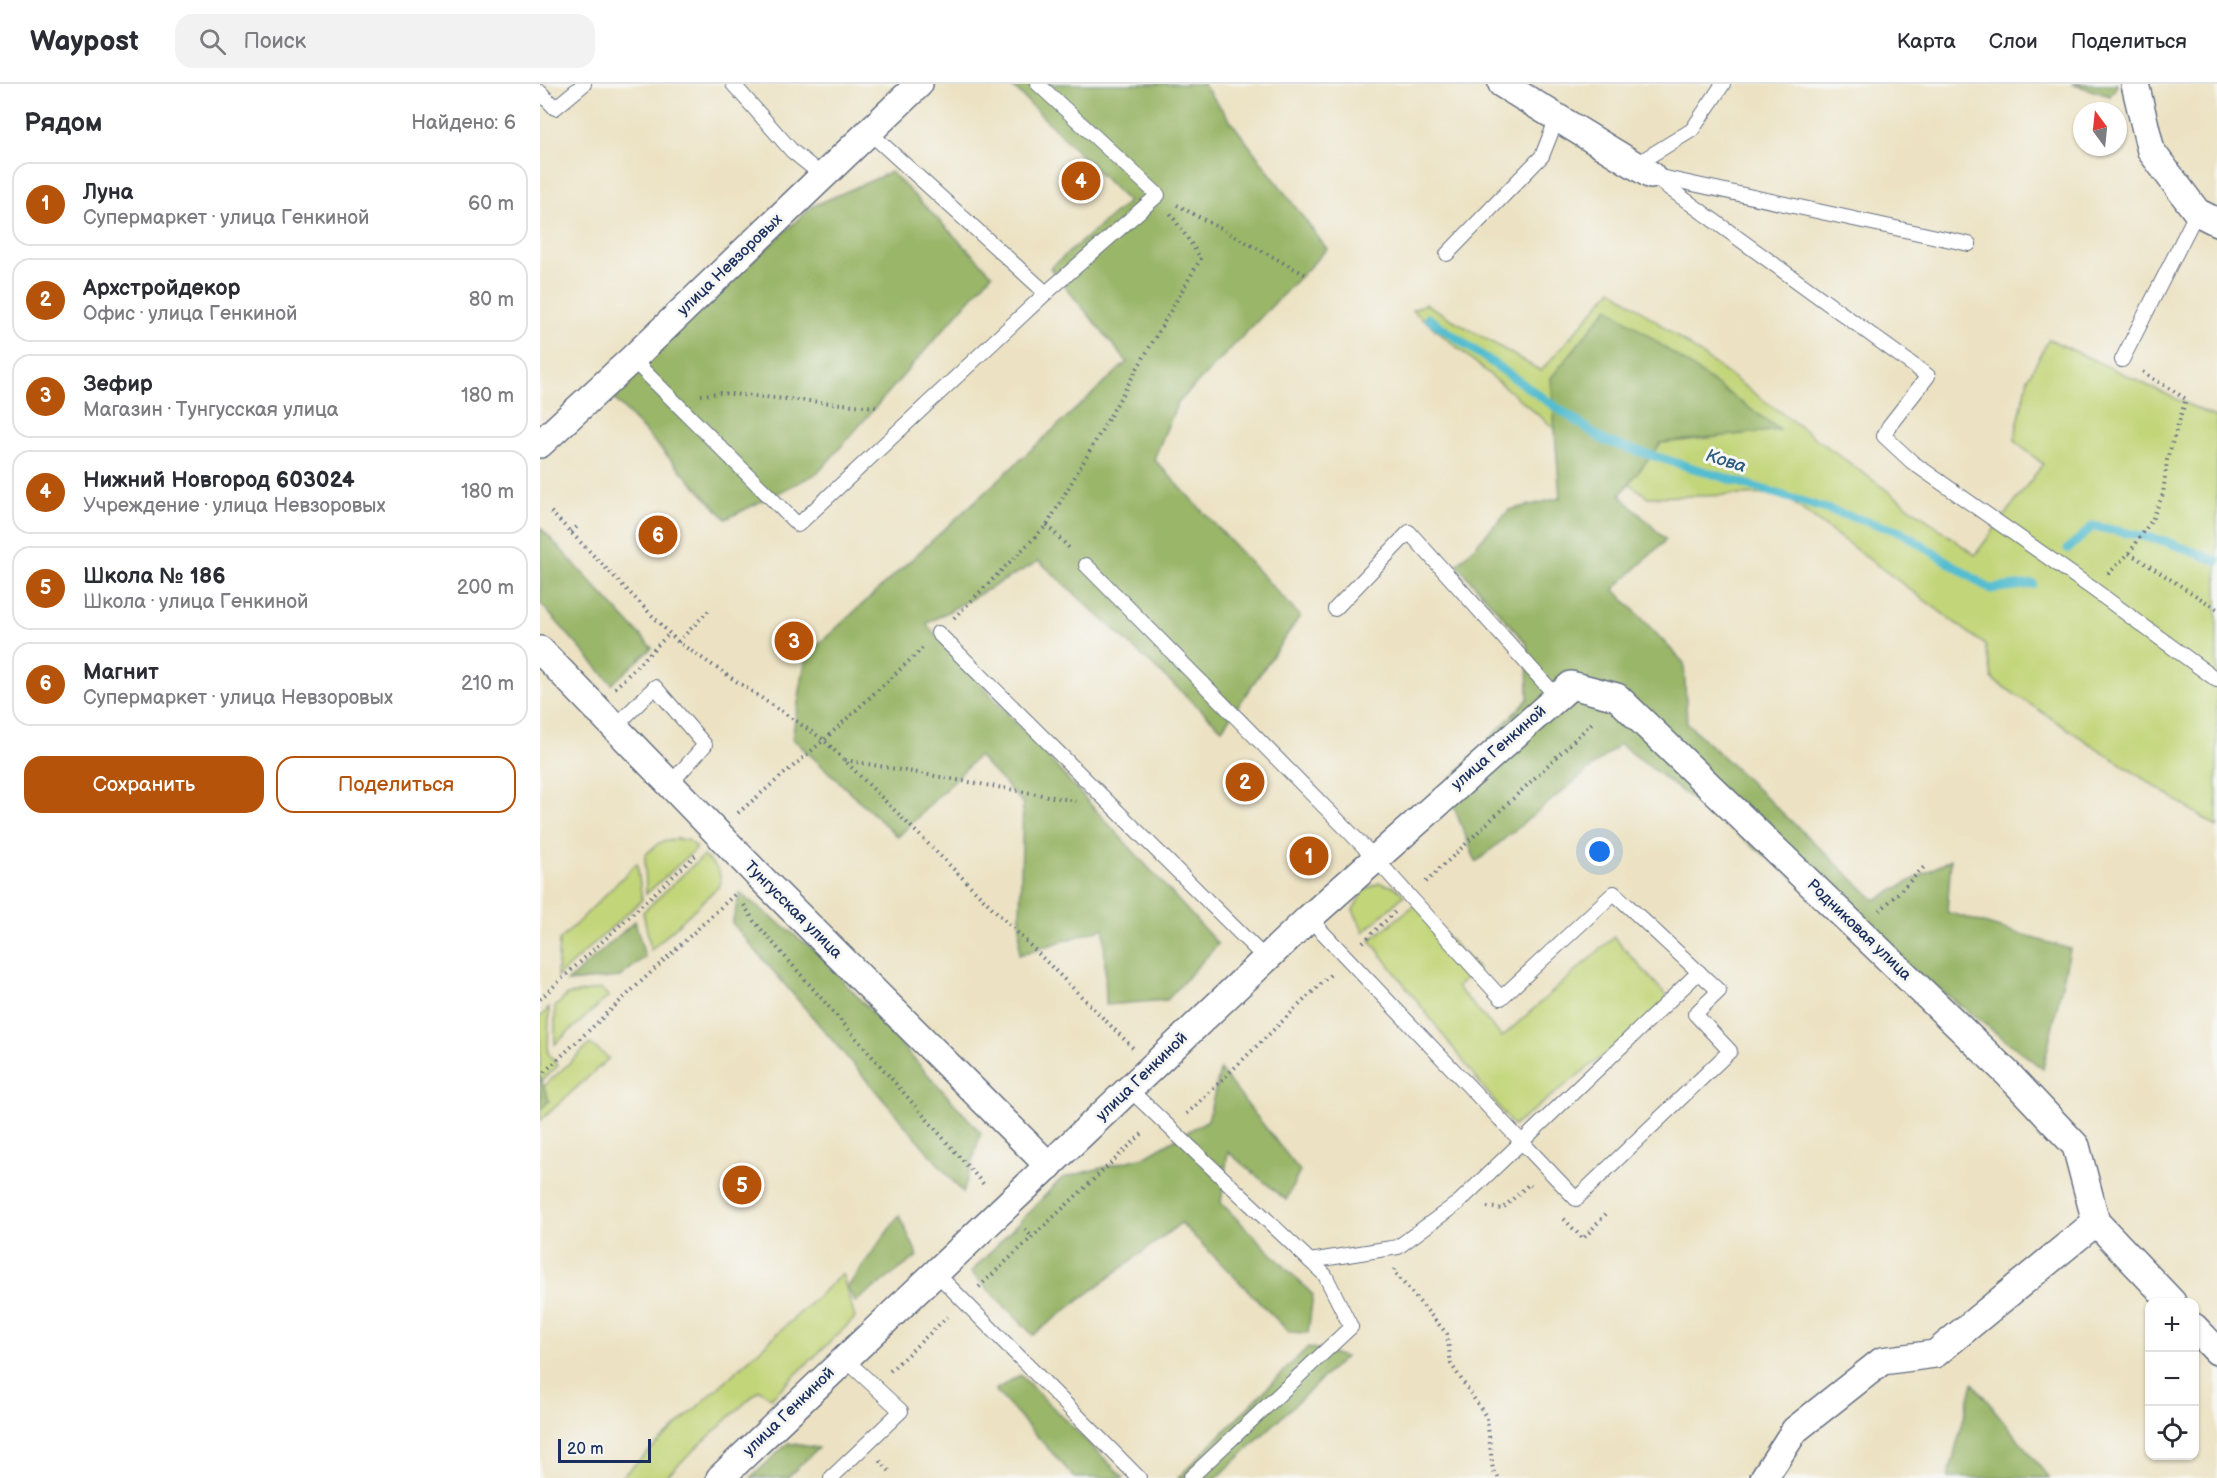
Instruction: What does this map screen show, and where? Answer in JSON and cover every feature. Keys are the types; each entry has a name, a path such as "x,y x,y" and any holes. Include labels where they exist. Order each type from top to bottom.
{"street":[{"name":"улица Невзоровых","path":"540,444 919,84"},
{"path":"1502,84 1643,170"},
{"path":"2135,84 2151,151 2207,217"},
{"name":"Тунгусская улица","path":"540,650 718,834 1049,1166"},
{"name":"улица Генкиной","path":"720,1478 1309,918 1564,691"},
{"name":"Родниковая улица","path":"1564,691 1617,697 2007,1073 2076,1146 2096,1222 2168,1298"},
{"path":"1764,1478 1795,1430 1882,1361 1935,1354 2096,1222"},
{"path":"2199,1332 2217,1351"}],"lane":[{"path":"540,92 555,108 584,84"},
{"path":"733,84 792,151 823,177"},
{"path":"632,359 798,525 1046,293 1158,195 1038,84"},
{"path":"1643,170 1692,130 1723,84"},
{"path":"1447,254 1542,156 1557,118"},
{"path":"869,132 1046,293"},
{"path":"1643,170 1969,244"},
{"path":"1643,170 1928,376 1889,426 1884,436 1912,462 2093,589 2217,680"},
{"path":"2122,360 2207,217"},
{"path":"1335,609 1408,532 1564,691"},
{"path":"1086,565 1375,858 1501,998 1614,893 1719,991 1695,1014 1730,1051 1576,1199 1309,918"},
{"path":"938,633 1266,959"},
{"path":"615,727 655,687 705,745 670,784"},
{"path":"1310,1261 1398,1247 1460,1202 1699,972"},
{"path":"1129,1089 1325,1275 1351,1327 1190,1478"},
{"path":"936,1273 1139,1478"},
{"path":"831,1478 901,1411 845,1359"}],"path":[{"path":"1158,195 1308,276"},
{"path":"540,999 718,834 728,822 824,740 938,633 1047,525 1201,258 1158,195"},
{"path":"2093,589 2129,553 2152,520 2163,494 2167,460 2186,399 2122,360"},
{"path":"670,397 720,393 876,407"},
{"path":"551,512 678,642 824,740 1152,1067"},
{"path":"1047,525 1086,565"},
{"path":"571,532 578,526"},
{"path":"2129,553 2217,609"},
{"path":"678,642 711,608"},
{"path":"596,707 670,633"},
{"path":"1172,1129 1599,717"},
{"path":"844,760 1072,801 1101,796"},
{"path":"1860,931 1924,867"},
{"path":"540,1076 735,894 754,921 1032,1237"},
{"path":"874,1386 1160,1118"},
{"path":"1460,1202 1502,1209 1529,1184 1537,1192"},
{"path":"1560,1215 1583,1239 1606,1214"},
{"path":"1398,1247 1394,1272 1447,1334 1451,1364 1487,1418 1493,1471 1499,1478"}],"green space":[{"path":"1010,84 1203,84 1327,249 1177,404 1154,459 1300,616 1222,729 1039,561 926,624 1218,944 1167,1000 1106,1005 1104,928 1019,955 1023,803 978,756 898,837 792,738 806,656 1127,362 1050,268 1128,202"},
{"path":"2072,84 2118,84 2110,96"},
{"path":"891,172 992,274 818,473 726,519 608,392 813,206"},
{"path":"1612,289 1975,555 2043,464 2014,441 2028,378 2049,339 2217,418 2217,827 1993,680 1985,645 1781,494 1648,497 1560,433 1412,310 1426,304 1541,371"},
{"path":"1608,307 1780,430 1661,443 1620,495 1666,540 1614,589 1684,663 1687,723 1875,900 1951,859 1947,912 2070,949 2043,1069 1620,744 1476,862 1445,785 1528,699 1527,644 1457,565 1509,510 1560,498 1551,378"},
{"path":"540,527 652,648 612,684 540,603"},
{"path":"675,839 688,840 697,848 646,894 645,855 659,843"},
{"path":"703,856 719,872 720,885 651,950 643,912"},
{"path":"637,863 642,900 557,977 559,941"},
{"path":"1379,883 1395,887 1404,895 1364,932 1353,910 1363,891"},
{"path":"740,893 818,953 981,1133 963,1193 732,923"},
{"path":"1416,904 1477,968 1457,987 1502,1037 1614,937 1672,1002 1513,1126 1370,940"},
{"path":"635,921 645,957 620,977 567,982"},
{"path":"601,989 609,996 555,1044 555,1007 567,995"},
{"path":"549,1008 548,1053 558,1066 540,1082 540,1017"},
{"path":"590,1044 609,1058 540,1121 540,1090"},
{"path":"1220,1070 1300,1171 1286,1200 1228,1152 1221,1203 1313,1295 1308,1333 1289,1332 1181,1223 1033,1335 971,1272 1062,1178 1144,1157 1208,1120"},
{"path":"540,1076 549,1101 540,1110"},
{"path":"899,1215 918,1256 855,1302 847,1288"},
{"path":"842,1274 855,1318 771,1398 759,1390 664,1478 620,1478"},
{"path":"1308,1347 1345,1357 1217,1478 1178,1478"},
{"path":"1020,1375 1124,1478 1075,1478 995,1390"},
{"path":"1973,1383 2049,1478 1948,1478"},
{"path":"788,1443 818,1448 787,1478 751,1478"}],"waterway":[{"name":"Кова","path":"1428,318 1605,441 1901,532 1990,589 2033,584"},
{"name":"Кова","path":"2068,549 2093,526 2165,541 2217,561"}],"place":[{"name":"Нижний Новгород 603024","path":"1081,181"},
{"name":"Магнит","path":"658,535"},
{"name":"Зефир","path":"794,641"},
{"name":"Архстройдекор","path":"1245,782"},
{"name":"Луна","path":"1309,856"},
{"name":"Школа № 186","path":"742,1185"}]}
